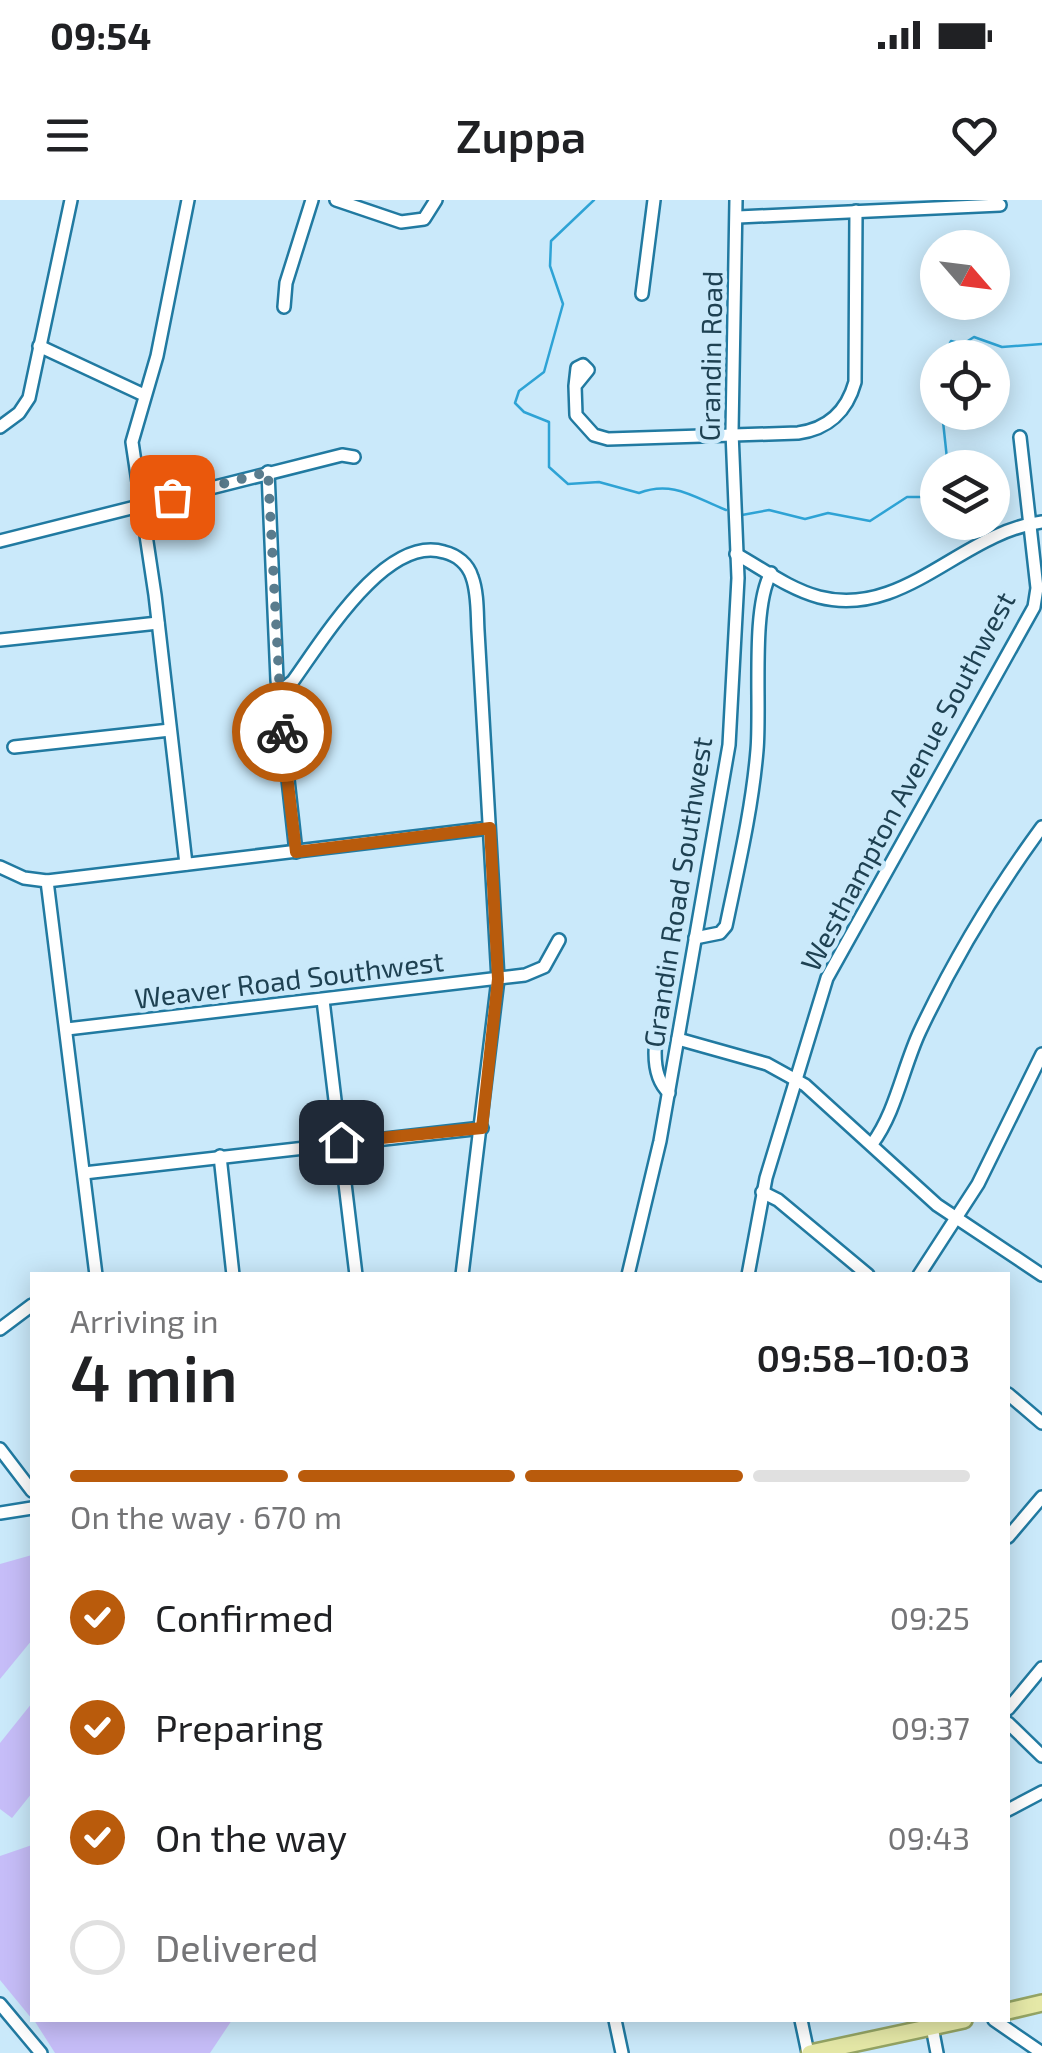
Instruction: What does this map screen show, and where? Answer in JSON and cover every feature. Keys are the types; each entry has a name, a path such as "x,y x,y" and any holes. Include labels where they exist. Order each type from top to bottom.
{"main road":[{"path":"1010,2011 1042,2004"},
{"path":"809,2053 953,2022"}],"street":[{"path":"0,427 19,413 28,398 71,200"},
{"path":"186,864 132,442 163,328 188,200"},
{"path":"284,307 286,283 312,200"},
{"path":"336,200 409,223 424,218 436,200"},
{"path":"642,294 654,200"},
{"name":"Grandin Road","path":"735,512 732,432 736,200"},
{"path":"738,218 1000,205"},
{"path":"575,386 576,415 601,438 815,430 832,421 848,400 856,369 856,211"},
{"path":"39,346 144,394"},
{"name":"Westhampton Avenue Southwest","path":"749,1272 762,1192 834,962 1034,607 1036,522 1020,437"},
{"path":"0,540 268,472 342,455 354,457"},
{"path":"268,472 278,693 296,852"},
{"name":"Grandin Road Southwest","path":"629,1272 669,1094 725,778 735,652 735,512"},
{"path":"736,554 820,597 874,598 907,586 994,534 1036,522"},
{"path":"278,693 293,681 382,569 423,550 454,555 467,566 474,582 498,979 462,1272"},
{"path":"695,938 720,933 726,926 740,858 758,741 761,602 770,573"},
{"path":"0,640 158,623"},
{"path":"14,746 170,730"},
{"path":"872,1144 884,1126 930,1010 991,900 1042,827"},
{"path":"0,867 24,878 47,881 490,828"},
{"path":"47,881 96,1272"},
{"name":"Weaver Road Southwest","path":"67,1029 498,979 539,971 559,940"},
{"path":"668,976 654,1066 658,1081 669,1094"},
{"path":"324,1000 356,1272"},
{"path":"678,1039 748,1058 796,1079 956,1220 1042,1275"},
{"path":"921,1272 956,1220 1042,1054"},
{"path":"84,1173 482,1128"},
{"path":"220,1156 233,1272"},
{"path":"762,1192 778,1200 864,1272"},
{"path":"0,1329 30,1306"},
{"path":"1010,1396 1042,1423"},
{"path":"0,1449 30,1489"},
{"path":"1010,1533 1042,1496"},
{"path":"0,1514 30,1508"},
{"path":"1010,1707 1042,1668"},
{"path":"1010,1725 1042,1756"},
{"path":"1010,1809 1042,1792"},
{"path":"0,2004 42,2053"},
{"path":"614,2022 622,2053"},
{"path":"801,2022 809,2053"},
{"path":"997,2022 1042,2053"},
{"path":"932,2027 937,2053"}],"shaded area":[{"path":"30,1556 30,1642 0,1679 0,1564"},
{"path":"30,1706 30,1796 12,1818 0,1809 0,1743"},
{"path":"30,1846 30,2017 0,1980 0,1856"},
{"path":"35,2022 231,2022 210,2053 55,2053"}],"waterway":[{"path":"594,200 551,241 550,266 563,304 544,372 519,391 515,403 524,412 549,422 549,467 568,484 599,482 639,493 663,488 726,510"},
{"path":"969,340 982,340"},
{"path":"1010,346 1042,344"},
{"path":"944,430 946,450"},
{"path":"742,515 769,510 805,519 828,513 870,521 907,497 920,497"}],"way so far":[{"path":"172,497 268,472 282,732"}],"route":[{"path":"282,732 296,852 490,828 498,979 482,1128 341,1142"}]}
